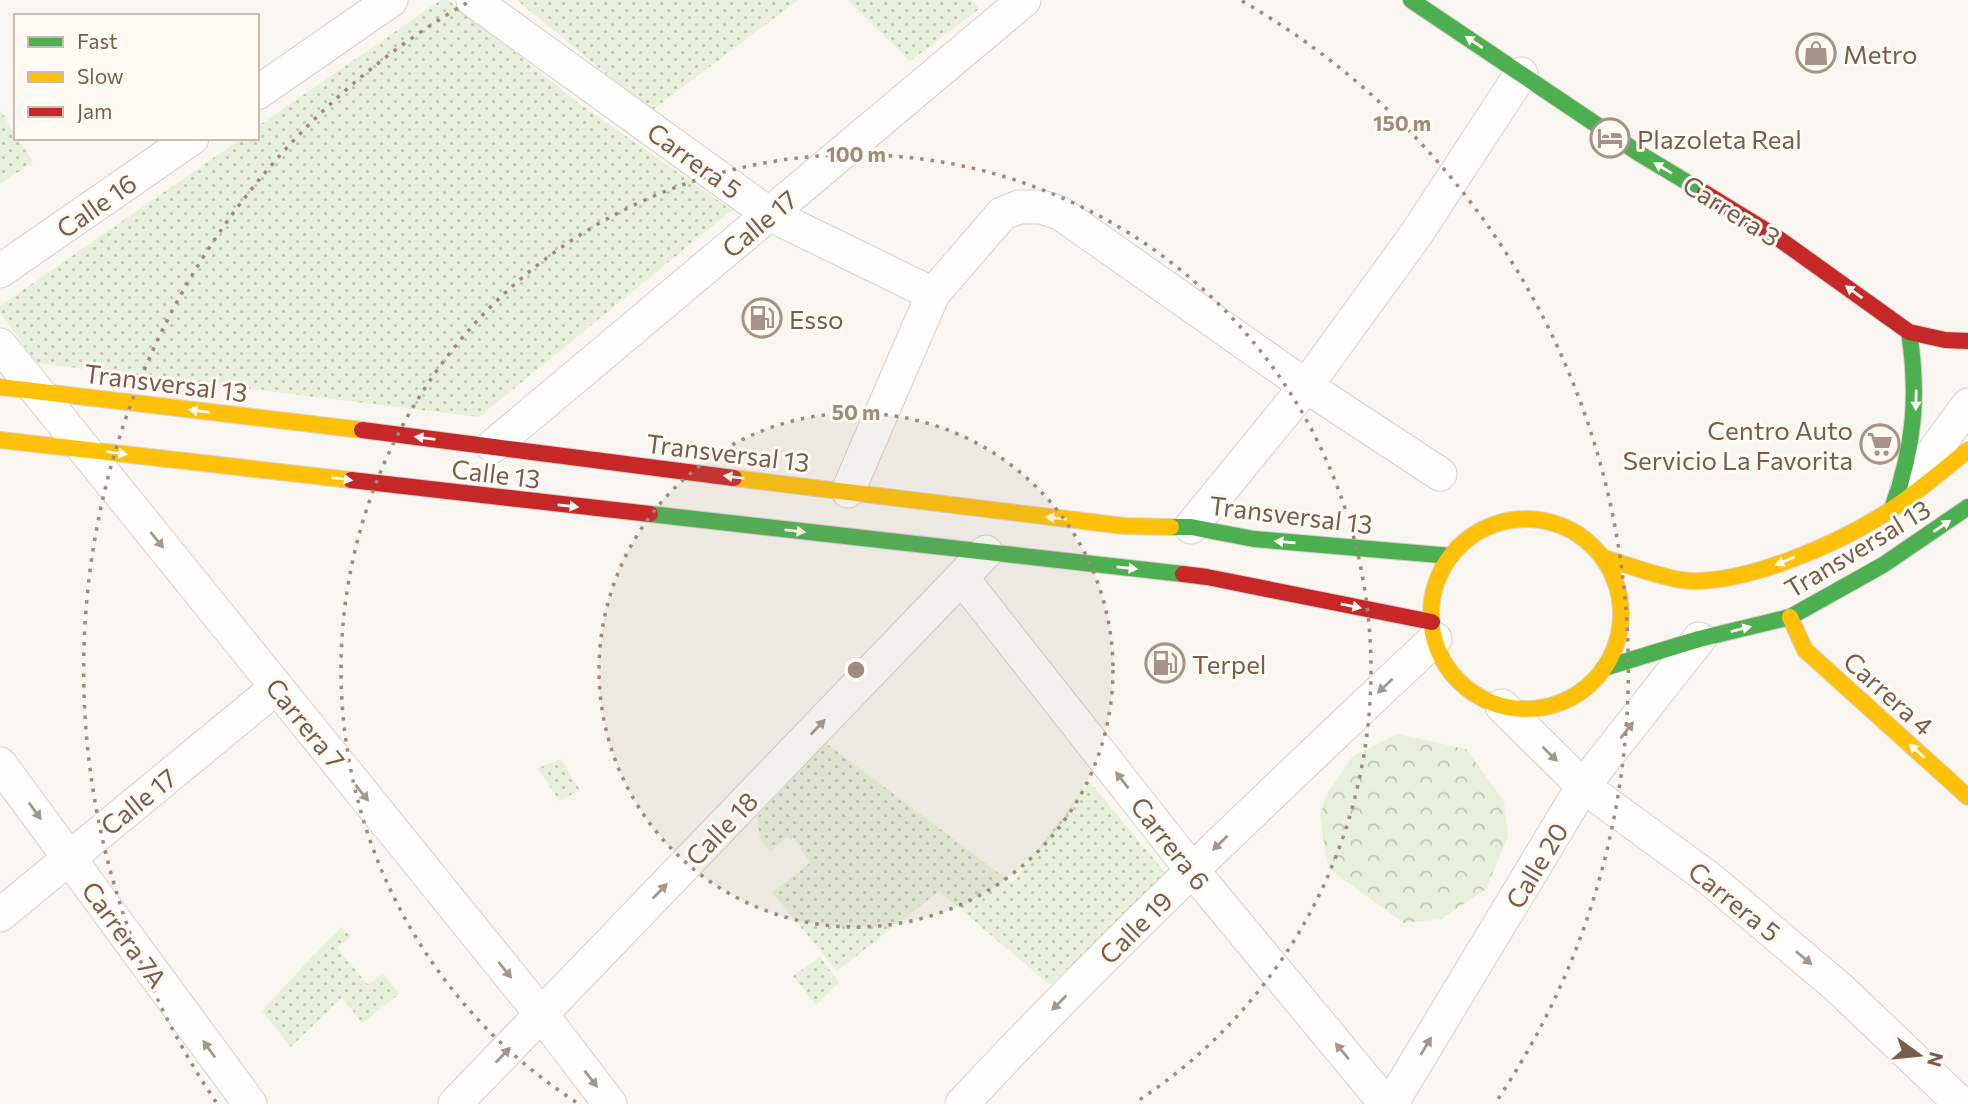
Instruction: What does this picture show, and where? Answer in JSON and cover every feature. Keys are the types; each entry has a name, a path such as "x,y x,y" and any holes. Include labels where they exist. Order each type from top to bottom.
{"main road":[{"name":"Carrera 3","path":"1411,0 1640,154 1775,236 1909,332 1945,340 1968,341"},
{"path":"1892,509 1905,475 1913,440 1915,368 1909,332"},
{"name":"Transversal 13","path":"0,387 493,446 543,455 1010,513 1124,526 1191,527 1254,540 1451,556"},
{"name":"Calle 13","path":"0,440 986,552"},
{"name":"Transversal 13","path":"1604,558 1682,580 1730,579 1769,568 1844,536 1892,509 1968,450"},
{"name":"Transversal 13","path":"1604,668 1699,639 1790,617 1883,565 1967,510"},
{"path":"1528,518 1557,523 1583,537 1604,558 1617,584 1622,613 1617,642 1604,668 1585,689 1559,703 1531,709 1502,706 1479,696 1459,682 1444,662 1433,630 1436,587 1451,556 1472,536 1499,522 1528,518"},
{"path":"986,552 1207,577 1433,630"},
{"name":"Carrera 4","path":"1790,617 1805,650 1968,797"}],"street":[{"path":"259,92 391,0"},
{"name":"Carrera 5","path":"473,0 769,214 933,294"},
{"name":"Calle 17","path":"493,446 1024,0"},
{"path":"1191,527 1306,386 1417,233 1521,74"},
{"name":"Calle 16","path":"0,271 189,140"},
{"path":"848,491 933,294 1002,215 1019,207 1041,207 1060,213 1306,386 1440,474"},
{"name":"Carrera 7","path":"0,345 542,1015 610,1104"},
{"path":"1892,509 1968,405"},
{"name":"Calle 18","path":"455,1104 986,552"},
{"name":"Carrera 6","path":"962,578 1192,870 1388,1104"},
{"name":"Calle 19","path":"962,1104 1024,1038 1433,630"},
{"name":"Calle 20","path":"1388,1104 1583,786 1699,639"},
{"name":"Calle 17","path":"0,915 277,687"},
{"name":"Carrera 5","path":"1502,706 1583,786 1710,879 1839,988 1961,1104"},
{"name":"Carrera 7A","path":"0,764 250,1104"}],"green space":[{"path":"441,0 448,0 581,105 732,210 479,417 37,363 0,313 0,306 239,140 259,140 259,126"},
{"path":"517,0 798,0 651,111"},
{"path":"848,0 972,0 979,9 910,61"},
{"path":"0,110 14,132 14,140 19,140 33,162 0,184"},
{"path":"1397,734 1466,749 1504,801 1508,836 1486,889 1441,919 1404,923 1328,868 1320,817 1326,795 1353,756"},
{"path":"823,741 1012,883 1090,782 1167,875 1050,985 939,891 837,971 772,892 810,863 809,861 794,838 790,840 787,837 770,852 760,839 757,817"},
{"path":"561,759 580,790 559,801 538,768"},
{"path":"342,927 351,936 337,948 368,985 383,973 399,994 362,1023 342,997 291,1047 262,1011"},
{"path":"820,957 839,982 816,1005 793,976"}],"traffic: fast":[{"path":"1411,0 1640,154 1705,193"},
{"path":"1892,509 1910,443 1914,378 1909,332"},
{"path":"1604,668 1699,639 1790,617 1883,565 1968,507"},
{"path":"650,514 1183,574"},
{"path":"1171,527 1191,527 1254,539 1451,556"}],"traffic: slow":[{"path":"0,387 362,430"},
{"path":"0,440 351,480"},
{"path":"1604,558 1681,580 1705,581 1761,570 1819,548 1871,522 1911,495 1968,450"},
{"path":"734,478 1124,526 1171,527"},
{"path":"1526,519 1562,527 1579,535 1593,547 1605,561 1613,578 1621,614 1613,650 1605,667 1593,681 1579,693 1562,701 1526,709 1490,701 1473,693 1459,681 1447,667 1439,650 1431,614 1439,578 1447,561 1459,547 1473,535 1490,527 1526,519"},
{"path":"1790,617 1805,650 1968,797"}],"traffic: jam":[{"path":"1705,193 1775,236 1909,332 1945,340 1968,341"},
{"path":"362,430 734,478"},
{"path":"351,480 650,514"},
{"path":"1183,574 1432,622"}],"place":[{"name":"Metro","path":"1816,53"},
{"name":"Plazoleta Real","path":"1610,138"},
{"name":"Esso","path":"762,318"},
{"name":"Centro Auto Servicio La Favorita","path":"1880,444"},
{"name":"Terpel","path":"1165,663"}]}
